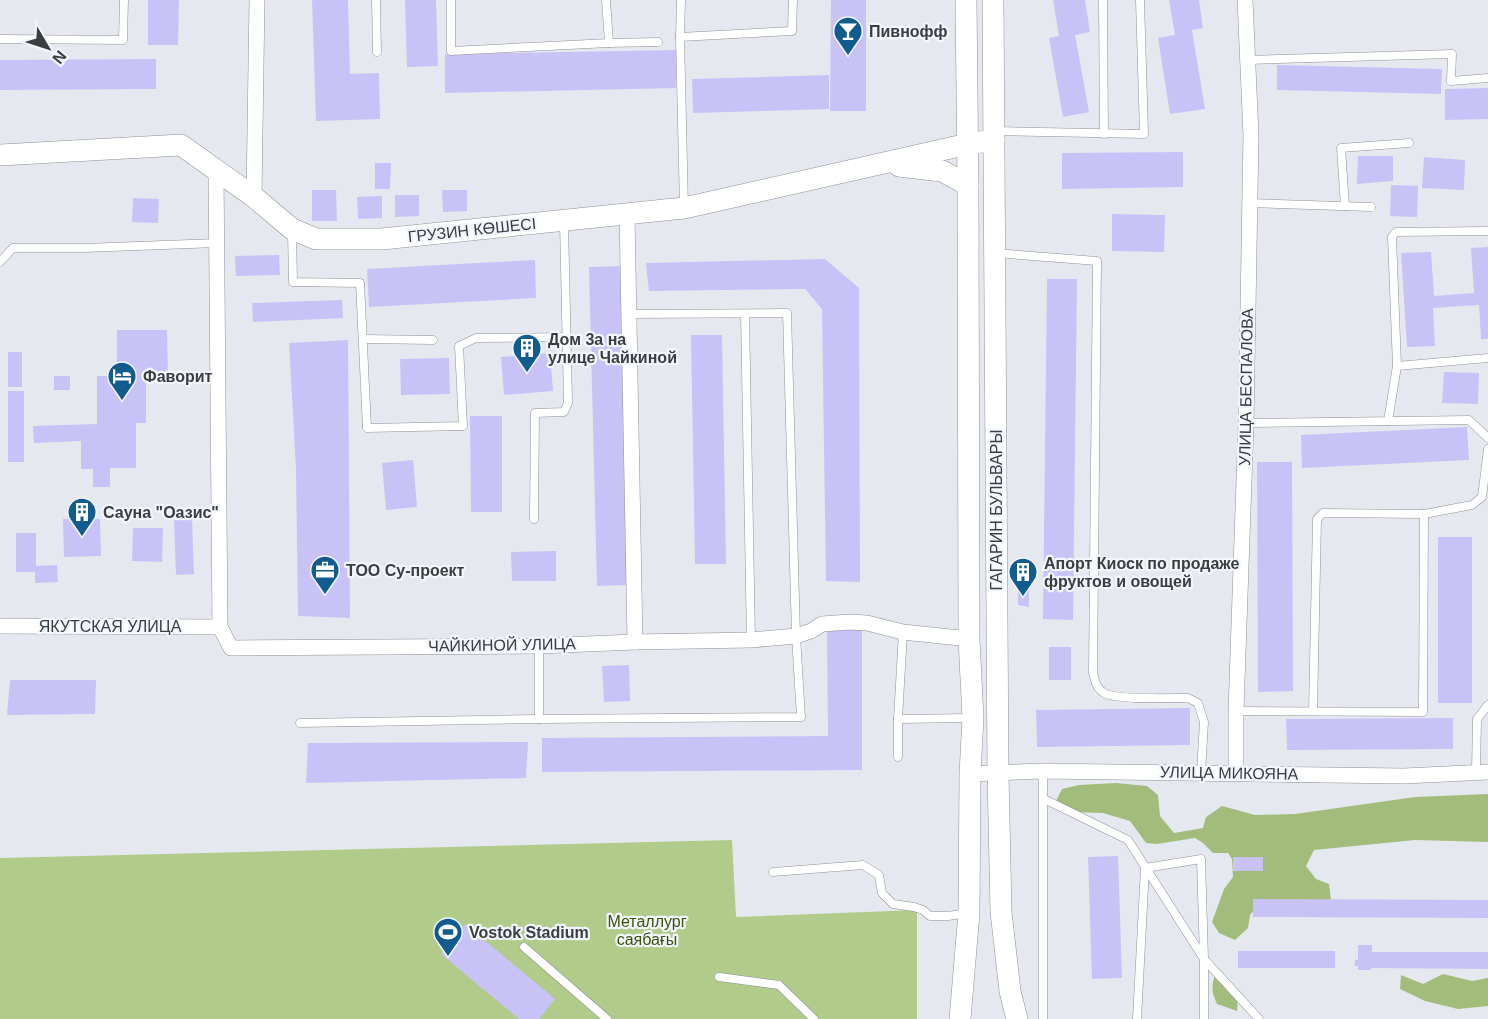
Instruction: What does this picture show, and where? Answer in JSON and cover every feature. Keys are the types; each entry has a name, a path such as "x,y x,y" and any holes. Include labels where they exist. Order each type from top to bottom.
{"main road":[{"name":"ГАГАРИН БУЛЬВАРЫ","path":"960,1019 969,913 970,774 973,718 969,639 966,0"},
{"name":"ГАГАРИН БУЛЬВАРЫ","path":"993,0 998,774 1002,912 1010,991 1017,1019"},
{"name":"ГРУЗИН КӨШЕСІ","path":"0,155 181,145 254,197 292,229 316,239 382,239 684,208 883,164 994,136"},
{"path":"883,164 942,171 968,185"}],"street":[{"path":"254,197 257,0"},
{"name":"УЛИЦА БЕСПАЛОВА","path":"1236,773 1251,135 1245,0"},
{"path":"216,170 220,627"},
{"path":"627,214 635,642"},
{"name":"ЧАЙКИНОЙ УЛИЦА","path":"220,627 231,648 538,646 752,640 796,636 822,624 850,622 867,623 903,632 969,639"},
{"name":"ЯКУТСКАЯ УЛИЦА","path":"0,626 220,627"},
{"name":"УЛИЦА МИКОЯНА","path":"970,774 1043,771 1404,776 1482,772"}],"lane":[{"path":"0,39 123,40 124,0"},
{"path":"376,0 377,52"},
{"path":"451,0 451,51 658,42"},
{"path":"606,0 609,43"},
{"path":"681,0 684,208"},
{"path":"680,37 792,31 793,0"},
{"path":"1103,0 1104,134"},
{"path":"994,136 1144,134 1140,0"},
{"path":"1248,60 1452,54 1451,81 1488,78"},
{"path":"1345,206 1341,148 1409,143"},
{"path":"1250,203 1371,207"},
{"path":"534,519 535,413 564,412 568,403 564,220"},
{"path":"292,229 293,282 360,282 367,428 463,426 459,346 476,338 567,337"},
{"path":"1388,421 1397,366 1392,237 1396,232 1488,231"},
{"path":"0,262 13,248 217,243"},
{"path":"994,253 1097,261 1093,673 1097,687 1105,694 1188,698 1198,703 1204,722 1201,772"},
{"path":"300,723 801,717 796,636 787,313 629,314"},
{"path":"745,314 752,640"},
{"path":"363,339 433,340"},
{"path":"1397,366 1488,358"},
{"path":"1246,423 1469,420 1488,438"},
{"path":"1313,711 1317,519 1323,513 1424,514 1472,505 1482,497 1488,449"},
{"path":"1236,711 1423,712 1424,514"},
{"path":"898,757 903,632"},
{"path":"538,646 539,719"},
{"path":"1482,772 1477,719 1488,705"},
{"path":"898,719 973,718"},
{"path":"1043,771 1043,1019"},
{"path":"1044,799 1128,840 1204,959 1259,1019"},
{"path":"1145,868 1201,859 1204,1019"},
{"path":"773,872 863,865 879,875 882,894 893,904 914,907 930,916 969,913"},
{"path":"1137,1019 1145,868"},
{"path":"524,947 607,1019"},
{"path":"719,977 779,986 814,1019"}],"green space":[{"path":"1116,783 1147,786 1158,795 1160,816 1174,833 1203,828 1206,817 1222,806 1255,815 1295,814 1415,797 1488,794 1488,842 1415,840 1314,850 1306,866 1316,879 1329,884 1331,901 1261,902 1250,915 1248,928 1235,940 1219,933 1212,922 1224,889 1233,877 1232,859 1228,853 1213,853 1195,838 1157,844 1146,843 1130,821 1103,813 1072,812 1054,805 1062,789 1079,785"},
{"name":"Металлург саябағы","path":"732,840 736,917 917,910 917,1019 0,1019 0,858"},
{"path":"1443,974 1472,981 1488,978 1488,1006 1458,1009 1425,1001 1400,989 1401,975 1423,984"},
{"path":"1215,975 1226,978 1236,998 1237,1011 1217,1004 1213,990"}],"building":[{"path":"148,0 179,0 178,45 148,45"},
{"path":"312,0 348,0 350,74 379,73 380,119 316,121"},
{"path":"405,0 436,0 438,66 407,67"},
{"name":"Пивнофф","path":"831,0 866,0 866,111 830,111"},
{"path":"1053,0 1085,0 1090,32 1075,35 1089,112 1063,117 1049,38 1059,36"},
{"path":"1169,0 1199,0 1203,28 1192,30 1205,109 1170,114 1158,38 1175,35"},
{"path":"676,50 676,88 445,93 445,54"},
{"path":"156,59 156,89 0,90 0,60"},
{"path":"1277,65 1442,69 1441,94 1277,90"},
{"path":"829,75 829,109 693,113 692,79"},
{"path":"1488,88 1488,119 1445,120 1445,89"},
{"path":"1183,152 1183,187 1062,189 1062,153"},
{"path":"1358,156 1393,156 1393,181 1357,184"},
{"path":"1424,157 1465,160 1464,190 1422,188"},
{"path":"375,163 391,163 390,189 375,189"},
{"path":"1391,185 1418,186 1417,217 1390,216"},
{"path":"312,190 336,190 337,221 312,221"},
{"path":"442,190 467,190 467,211 443,212"},
{"path":"395,195 419,195 419,216 395,217"},
{"path":"382,196 382,218 358,219 357,197"},
{"path":"133,198 159,199 158,223 132,222"},
{"path":"1112,214 1165,215 1164,252 1112,251"},
{"path":"1488,247 1488,339 1481,339 1479,305 1433,308 1435,346 1407,347 1401,253 1431,252 1434,296 1474,293 1471,248"},
{"path":"279,255 280,275 236,276 235,256"},
{"path":"825,259 859,288 860,582 826,581 822,309 805,289 649,291 646,263"},
{"path":"535,260 536,298 369,307 367,269"},
{"path":"622,266 630,585 597,586 589,267"},
{"path":"1047,279 1077,279 1073,620 1043,619"},
{"path":"342,300 343,318 253,322 252,303"},
{"name":"Фаворит","path":"117,330 167,330 168,378 146,378 146,423 136,423 136,468 110,468 110,487 93,487 93,469 81,469 81,441 34,443 33,426 97,424 97,376 117,376"},
{"path":"691,335 722,335 726,564 695,564"},
{"path":"348,340 350,618 298,616 296,470 289,343"},
{"path":"8,352 22,352 22,387 8,387"},
{"name":"Дом 3а на улице Чайкиной","path":"550,353 553,391 504,395 501,357"},
{"path":"449,358 450,394 401,395 400,359"},
{"path":"1444,372 1479,373 1478,404 1442,403"},
{"path":"54,376 70,376 70,390 54,390"},
{"path":"8,391 24,391 24,462 8,462"},
{"path":"470,416 502,416 502,512 471,512"},
{"path":"1467,427 1469,460 1302,468 1301,435"},
{"path":"413,460 417,507 386,510 382,463"},
{"path":"1257,462 1292,462 1293,691 1258,692"},
{"name":"Сауна \"Оазис\"","path":"63,519 100,519 101,556 64,557"},
{"path":"192,519 194,574 176,575 174,520"},
{"path":"133,528 163,528 162,562 132,561"},
{"path":"16,533 36,533 36,566 57,565 58,582 35,583 35,572 16,572"},
{"path":"1438,537 1472,537 1472,703 1438,703"},
{"path":"556,551 556,581 512,581 511,552"},
{"name":"Апорт Киоск по продаже фруктов и овощей","path":"1018,589 1029,590 1029,607 1018,605"},
{"path":"827,626 862,626 862,770 542,772 542,738 828,736"},
{"path":"1049,647 1071,647 1071,680 1049,680"},
{"path":"629,665 630,701 604,702 602,666"},
{"path":"10,680 96,680 95,714 7,715"},
{"path":"1190,708 1190,745 1037,747 1036,710"},
{"path":"1453,718 1453,749 1287,750 1286,719"},
{"path":"528,742 526,778 306,783 308,743"},
{"path":"1118,856 1122,978 1092,979 1088,857"},
{"path":"1233,857 1263,857 1263,871 1233,871"},
{"path":"1253,899 1488,900 1488,918 1253,917"},
{"path":"465,924 555,999 539,1019 519,1019 441,954"},
{"path":"1358,945 1372,945 1372,952 1488,952 1488,969 1371,968 1371,970 1358,970 1355,960 1358,960"},
{"path":"1238,951 1335,951 1335,968 1238,968"}],"place":[{"name":"Пивнофф","path":"848,56"},
{"name":"Дом 3а на улице Чайкиной","path":"527,374"},
{"name":"Фаворит","path":"122,402"},
{"name":"Сауна \"Оазис\"","path":"82,538"},
{"name":"ТОО Су-проект","path":"325,596"},
{"name":"Апорт Киоск по продаже фруктов и овощей","path":"1023,598"},
{"name":"Vostok Stadium","path":"448,958"}]}
